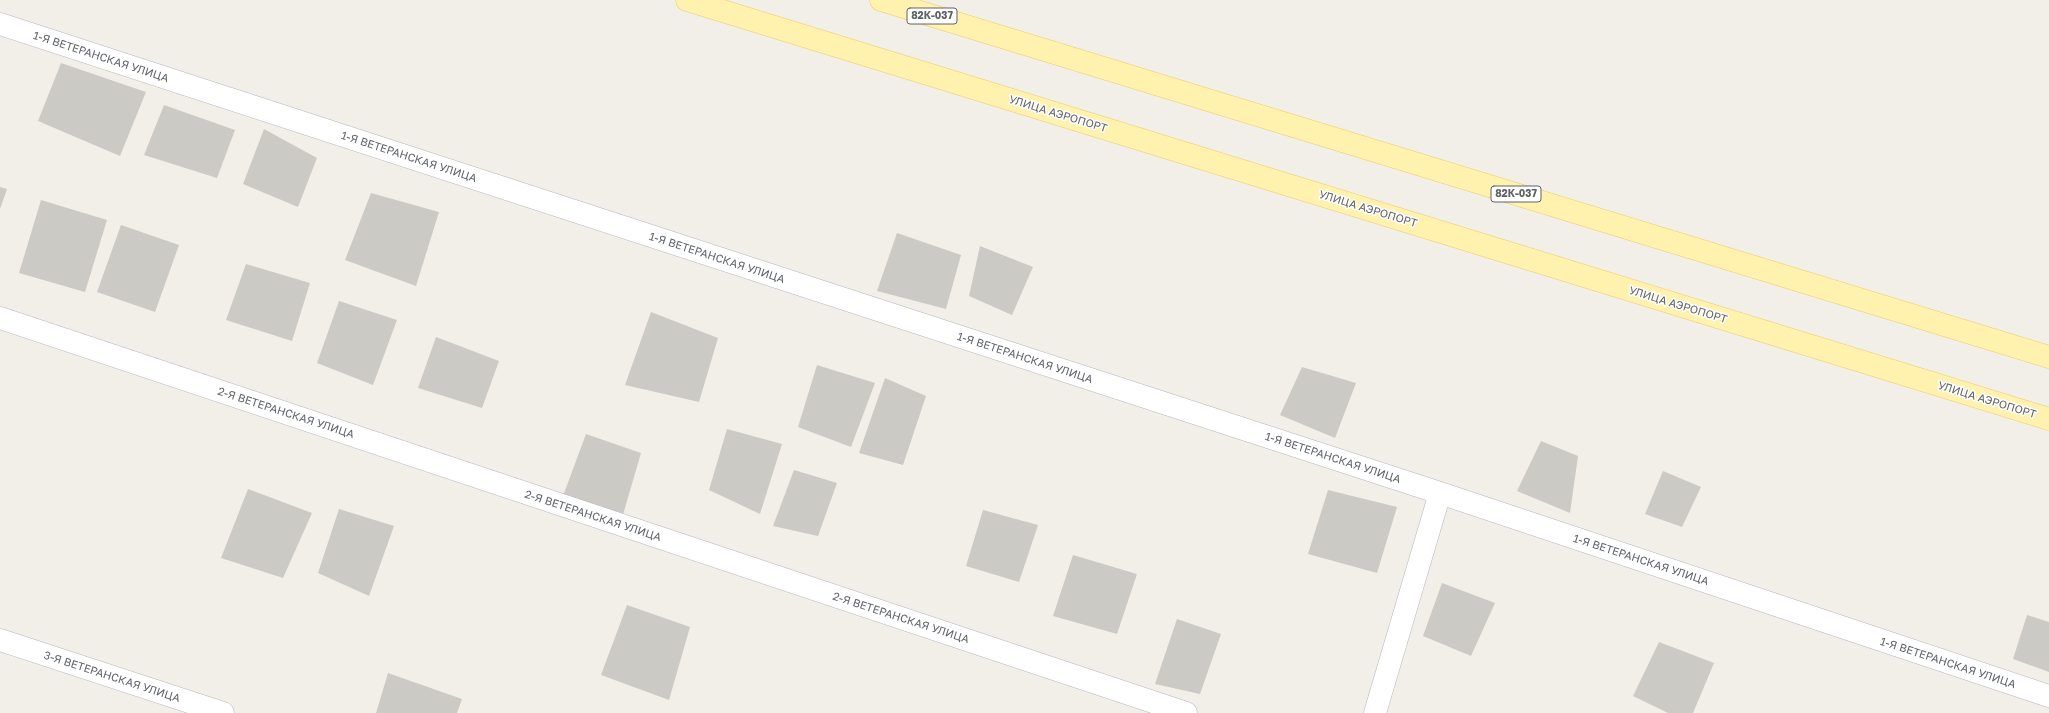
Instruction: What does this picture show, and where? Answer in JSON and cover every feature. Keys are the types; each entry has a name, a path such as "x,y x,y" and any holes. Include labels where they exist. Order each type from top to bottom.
{"main road":[{"name":"УЛИЦА АЭРОПОРТ","path":"687,0 2049,419"},
{"name":"82К-037","path":"881,0 2049,357"}],"street":[{"name":"1-Я ВЕТЕРАНСКАЯ УЛИЦА","path":"0,24 1440,493 2049,696"},
{"name":"2-Я ВЕТЕРАНСКАЯ УЛИЦА","path":"0,318 1186,713"},
{"path":"1375,713 1440,493"},
{"name":"3-Я ВЕТЕРАНСКАЯ УЛИЦА","path":"0,640 223,713"}],"building":[{"path":"61,63 146,92 120,156 38,121"},
{"path":"164,105 235,130 217,178 144,155"},
{"path":"264,129 317,158 298,207 243,184"},
{"path":"0,187 7,189 0,209"},
{"path":"371,193 439,212 416,286 345,260"},
{"path":"41,200 107,220 85,292 19,273"},
{"path":"121,225 179,245 155,312 97,292"},
{"path":"897,233 961,255 946,309 877,291"},
{"path":"980,246 1033,267 1012,315 969,296"},
{"path":"246,264 310,283 292,341 226,320"},
{"path":"339,301 397,320 373,385 317,363"},
{"path":"651,312 718,338 699,402 625,385"},
{"path":"436,337 499,361 482,408 418,388"},
{"path":"817,365 875,383 851,447 798,427"},
{"path":"1302,367 1356,383 1335,438 1280,415"},
{"path":"885,378 926,396 903,465 859,453"},
{"path":"727,429 782,444 760,514 709,490"},
{"path":"586,434 641,453 622,518 563,496"},
{"path":"1541,441 1578,456 1570,513 1517,491"},
{"path":"794,470 837,483 818,536 773,526"},
{"path":"1663,471 1701,487 1682,527 1645,514"},
{"path":"248,489 312,513 283,578 221,558"},
{"path":"1328,490 1397,507 1377,573 1308,554"},
{"path":"339,509 394,526 369,596 318,573"},
{"path":"983,510 1038,525 1019,582 966,566"},
{"path":"1073,555 1137,574 1117,634 1053,616"},
{"path":"1442,583 1495,603 1471,656 1423,636"},
{"path":"627,605 690,627 669,700 601,675"},
{"path":"2027,615 2049,622 2049,672 2013,659"},
{"path":"1177,619 1221,634 1200,694 1155,684"},
{"path":"1659,642 1714,663 1693,713 1668,713 1633,696"},
{"path":"388,673 462,699 457,713 376,713"}]}
